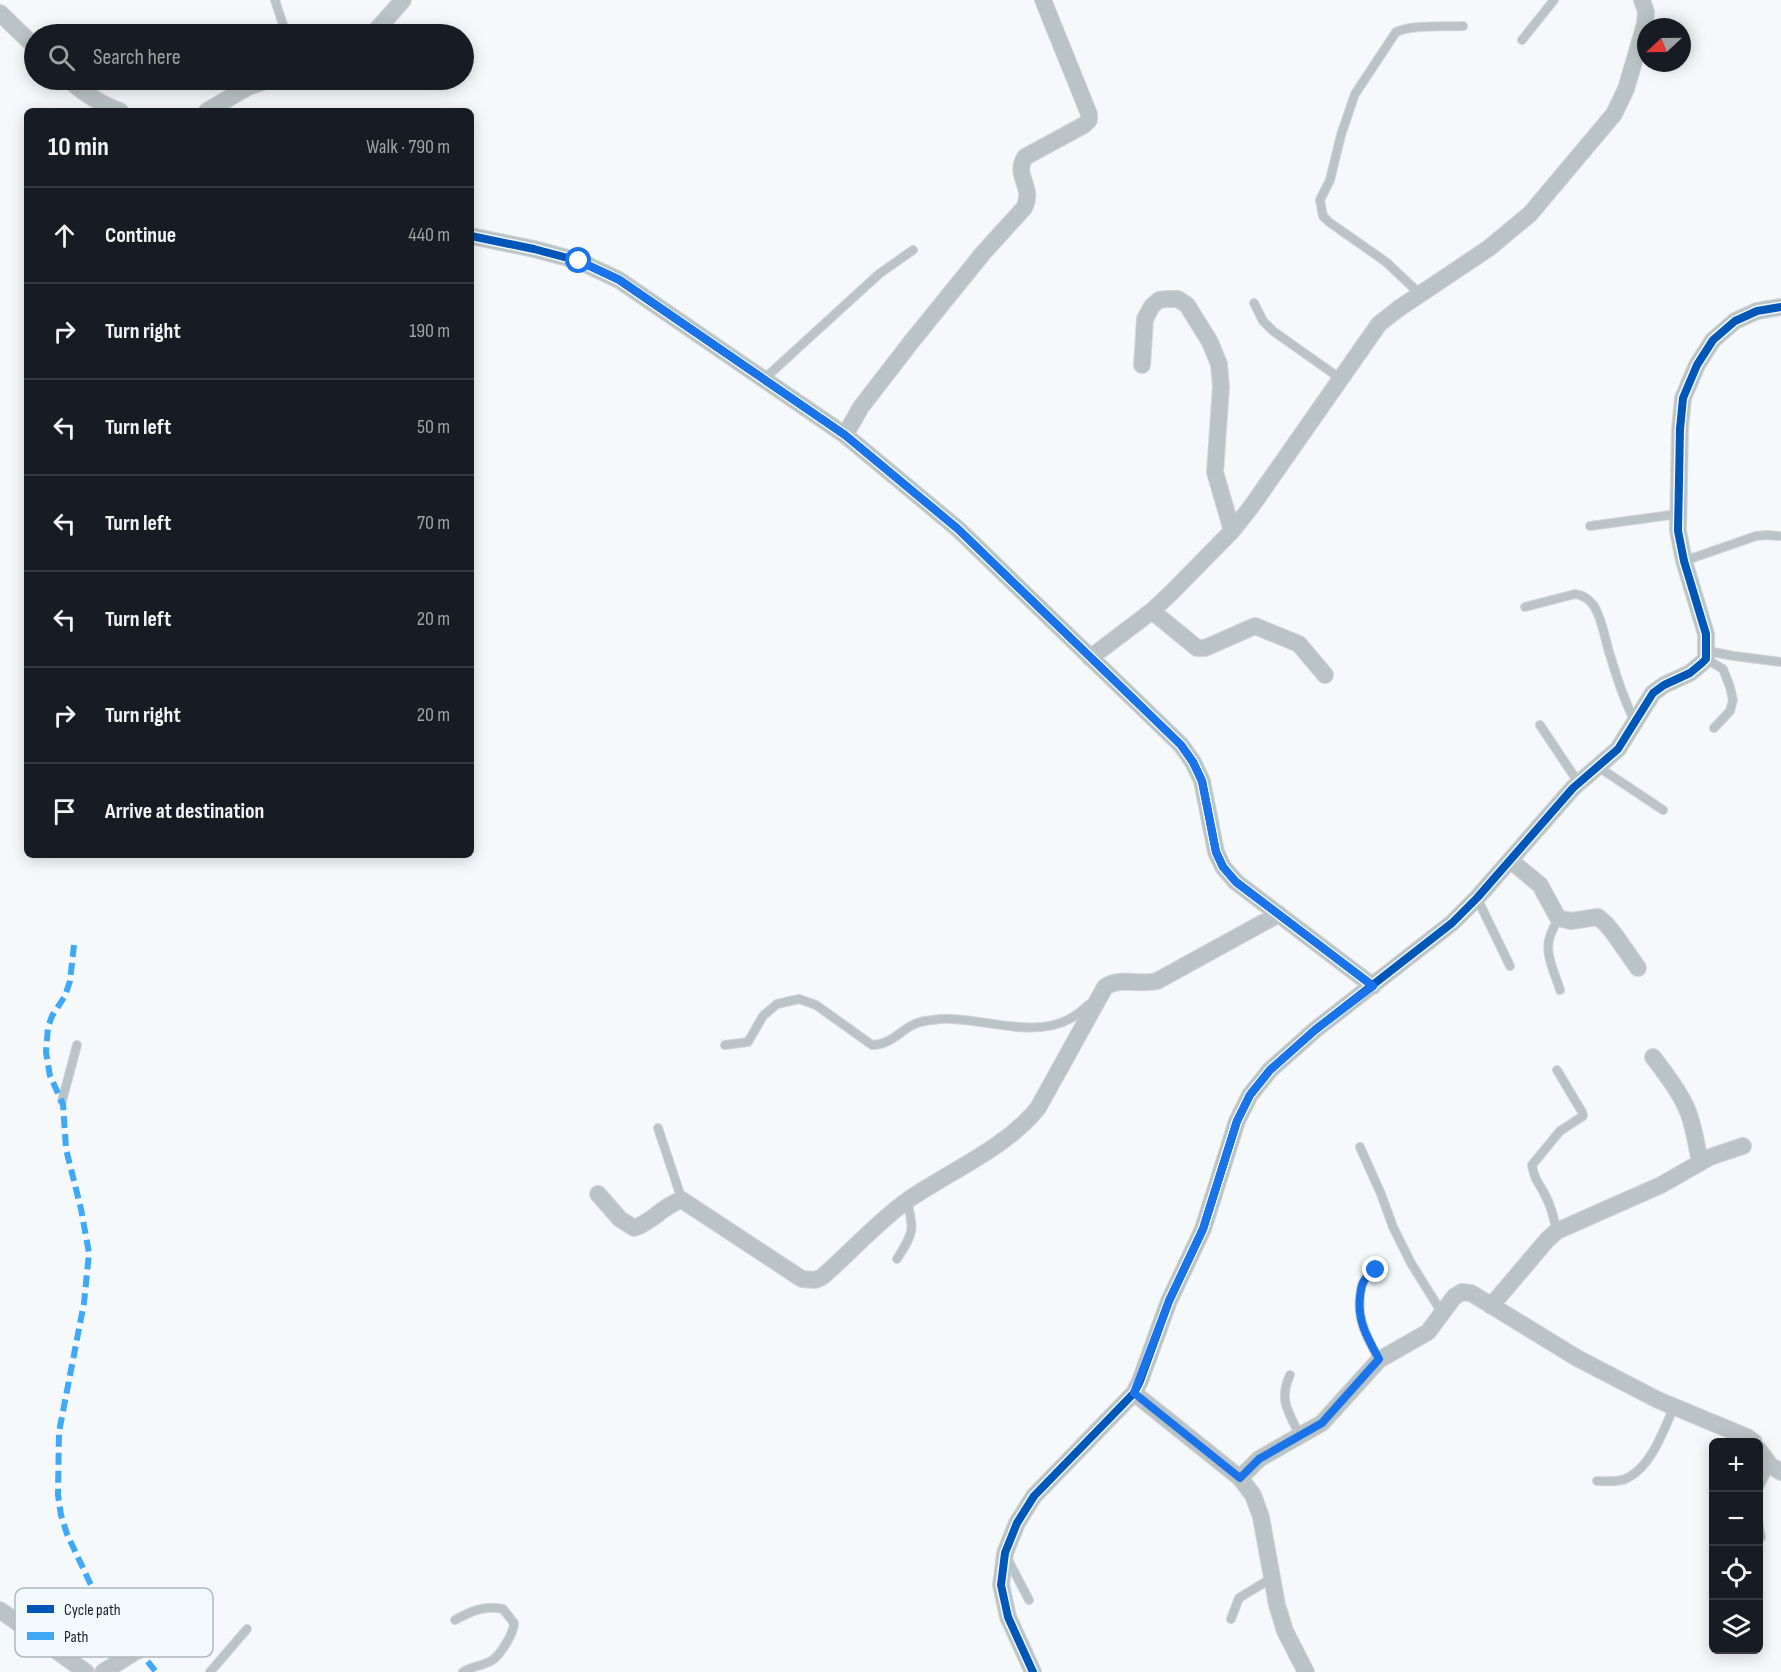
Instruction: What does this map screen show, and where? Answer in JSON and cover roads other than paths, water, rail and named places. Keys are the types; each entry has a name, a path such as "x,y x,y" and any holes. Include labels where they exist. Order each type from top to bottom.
{"street":[{"path":"383,24 403,0"},
{"path":"845,435 861,407 897,360 984,252 1024,208 1028,199 1020,170 1025,157 1084,125 1089,120 1089,114 1043,0"},
{"path":"1090,658 1152,611 1232,531 1379,324 1490,248 1530,214 1614,114 1626,89 1645,24 1646,12 1642,0"},
{"path":"0,13 24,36"},
{"path":"81,90 112,108"},
{"path":"212,108 243,90"},
{"path":"474,237 579,261 620,280 845,435 958,529 1181,745 1202,781 1216,852 1223,867 1236,882 1373,986"},
{"path":"1142,365 1145,319 1152,306 1159,300 1178,299 1187,305 1210,342 1219,364 1221,387 1215,472 1232,531"},
{"path":"1033,1672 1008,1617 1001,1585 1005,1553 1017,1523 1034,1497 1134,1393 1169,1301 1203,1229 1237,1121 1250,1095 1270,1070 1315,1030 1452,924 1578,782 1618,749 1653,693 1689,673 1702,663 1707,655 1706,634 1684,561 1678,531 1680,429 1683,398 1697,365 1713,340 1736,321 1757,311 1781,307"},
{"path":"1152,611 1197,648 1205,648 1247,628 1255,626 1263,628 1299,644 1324,675"},
{"path":"1510,860 1540,885 1558,918 1571,921 1598,917 1615,935 1638,968"},
{"path":"598,1194 620,1219 634,1228 646,1224 671,1203 682,1200 802,1279 815,1280 822,1277 907,1201 1009,1137 1026,1123 1038,1108 1105,987 1119,982 1157,981 1279,914"},
{"path":"1653,1057 1681,1096 1687,1109 1693,1125 1700,1162"},
{"path":"1491,1306 1557,1231 1661,1185 1700,1162 1743,1146"},
{"path":"1240,1478 1259,1459 1322,1423 1379,1359 1428,1332 1454,1297 1462,1292 1471,1293 1577,1358 1674,1407 1748,1438"},
{"path":"1134,1393 1240,1478 1253,1495 1261,1517 1277,1605 1285,1630 1306,1672"},
{"path":"1763,1455 1776,1469"},
{"path":"0,1610 15,1621"},
{"path":"65,1657 86,1672"},
{"path":"103,1672 127,1657"}],"lane":[{"path":"275,0 282,24"},
{"path":"1522,40 1554,0"},
{"path":"1420,294 1386,262 1329,222 1323,216 1320,200 1330,180 1341,135 1355,94 1396,32 1413,27 1463,26"},
{"path":"764,379 879,274 913,250"},
{"path":"1254,303 1263,321 1273,331 1341,378"},
{"path":"1590,526 1678,514"},
{"path":"1684,561 1756,536 1779,536"},
{"path":"1525,607 1575,594 1583,595 1588,599 1600,621 1622,694 1635,722"},
{"path":"1707,655 1781,662"},
{"path":"1707,655 1723,669 1733,700 1730,711 1714,728"},
{"path":"1540,725 1578,782"},
{"path":"1597,766 1663,810"},
{"path":"1477,898 1510,966"},
{"path":"1558,918 1549,938 1548,948 1560,990"},
{"path":"725,1045 748,1042 763,1016 777,1004 799,999 816,1005 872,1045 884,1045 914,1023 920,1022 952,1019 1031,1028 1058,1025 1080,1014 1105,987"},
{"path":"62,1101 77,1045"},
{"path":"1557,1070 1582,1112 1582,1116 1560,1131 1532,1165 1534,1179 1545,1193 1557,1231"},
{"path":"658,1128 682,1200"},
{"path":"1360,1147 1393,1227 1411,1263 1442,1313"},
{"path":"897,1259 912,1234 912,1218 907,1201"},
{"path":"1376,1270 1368,1274 1361,1285 1359,1307 1360,1320 1366,1337 1379,1359"},
{"path":"1290,1375 1284,1396 1300,1436"},
{"path":"1597,1481 1616,1481 1628,1478 1635,1473 1656,1448 1674,1407"},
{"path":"1763,1483 1776,1469"},
{"path":"1005,1553 1029,1600"},
{"path":"1231,1619 1239,1598 1272,1578"},
{"path":"455,1620 490,1606 503,1609 514,1623 514,1631 490,1662 470,1667 463,1672"},
{"path":"210,1672 247,1629"}]}
